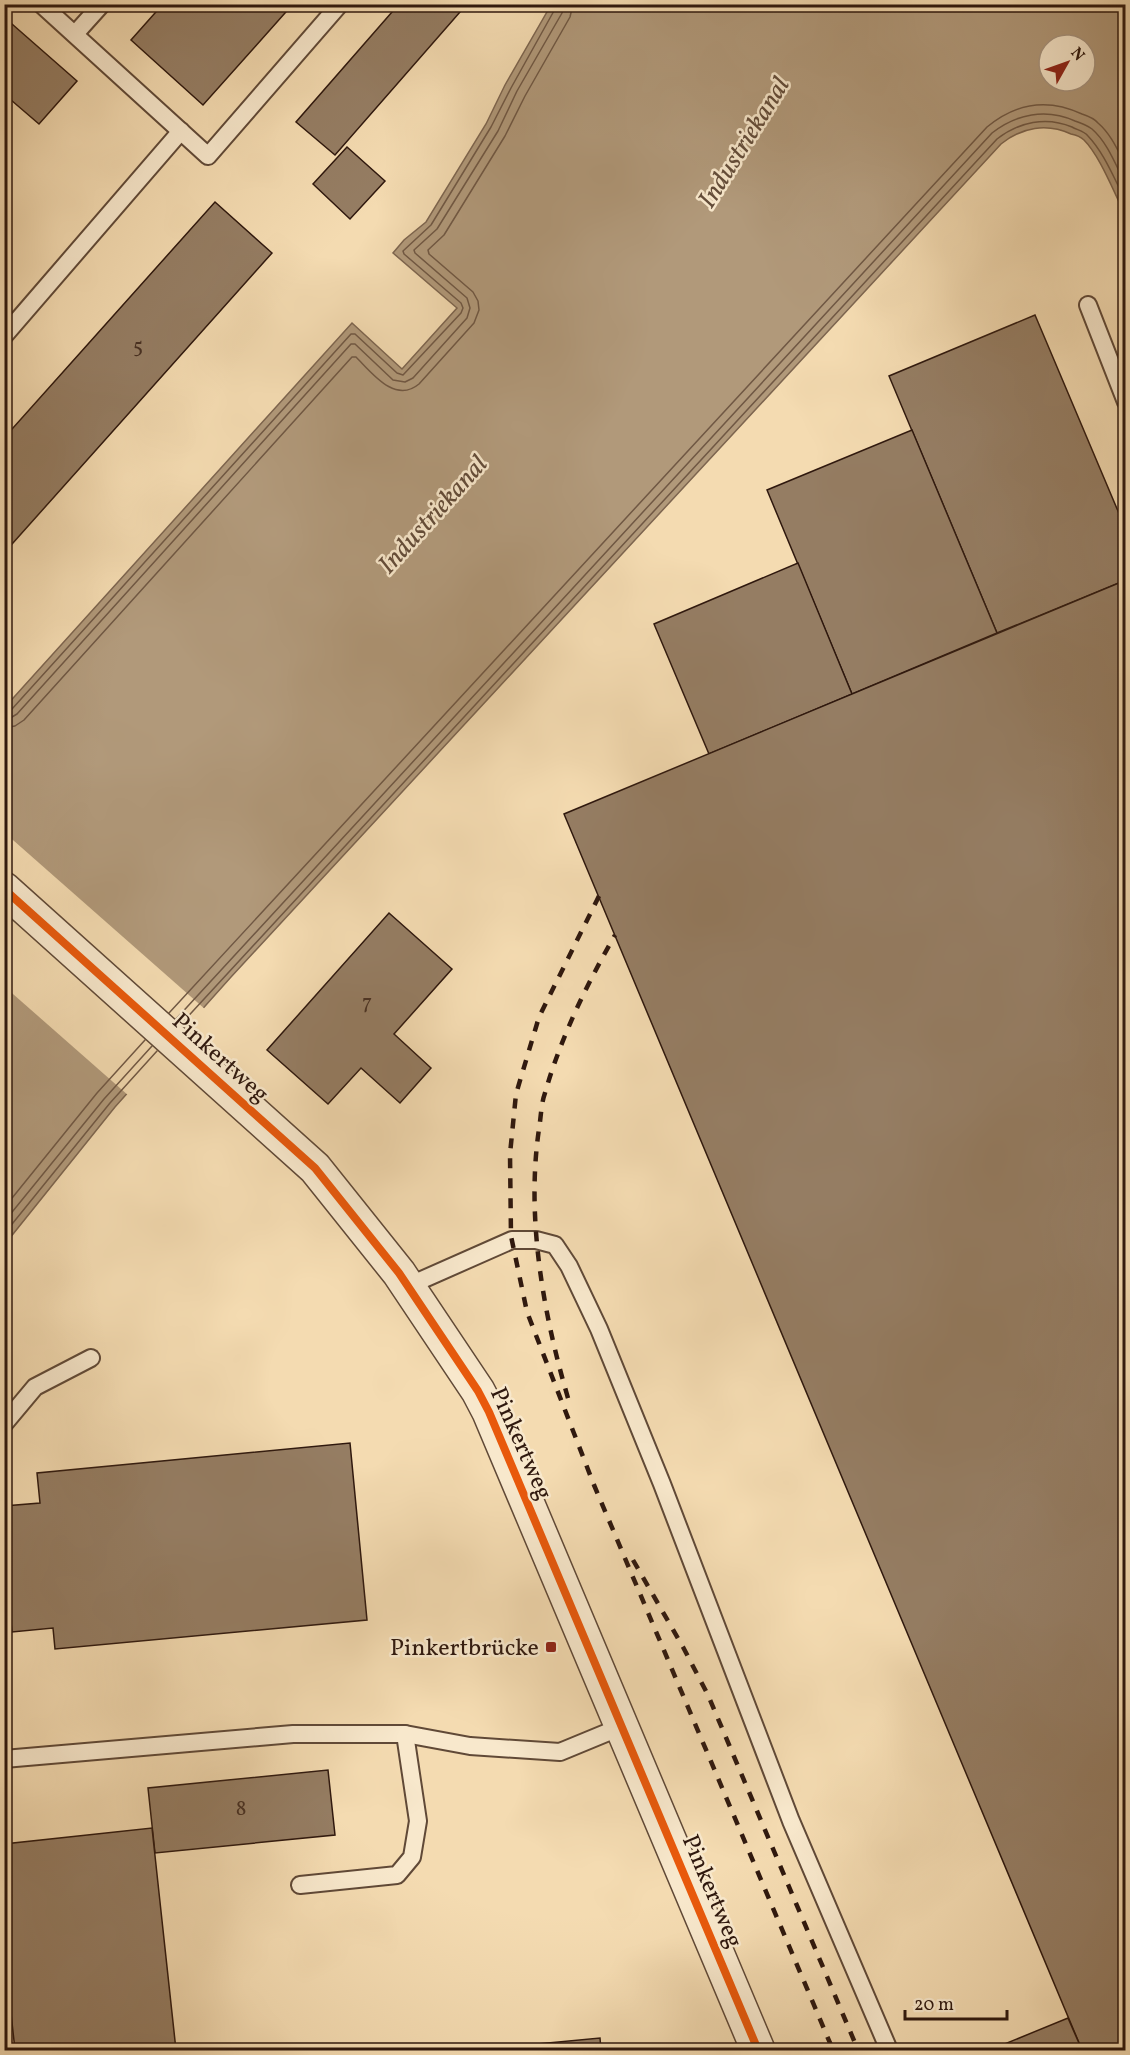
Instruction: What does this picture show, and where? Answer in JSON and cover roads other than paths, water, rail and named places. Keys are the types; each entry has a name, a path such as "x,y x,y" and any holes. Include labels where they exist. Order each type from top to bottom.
{"street":[{"name":"Pinkertweg","path":"4,889 315,1168 408,1286 478,1391 623,1726 758,2050"}],"lane":[{"path":"41,4 208,156 340,4"},
{"path":"75,34 102,4"},
{"path":"4,336 181,131"},
{"path":"1088,305 1125,402"},
{"path":"408,1286 512,1240 536,1240 555,1245 569,1266 599,1329 662,1484 791,1821 889,2050"},
{"path":"4,1424 35,1388 91,1358"},
{"path":"4,1759 293,1734 405,1734 470,1746 560,1752 623,1726"},
{"path":"300,1885 397,1875 412,1857 418,1821 405,1734"}],"water":[{"name":"Industriekanal","path":"551,5 1125,5 1125,214 1096,155 1080,137 1053,129 1035,128 1017,134 1001,144 231,977 115,1107 5,1244 5,707 352,323 402,369 457,308 393,253 404,240 426,222 486,124 505,85"}],"railway":[{"path":"599,896 539,1017 516,1094 510,1154 511,1236 527,1312 594,1485 833,2050"},
{"path":"568,1398 551,1332 539,1265 535,1162 543,1102 551,1072 575,1012 615,935"},
{"path":"633,1560 708,1695 858,2050"}],"place":[{"name":"Pinkertbrücke","path":"551,1647"}]}
